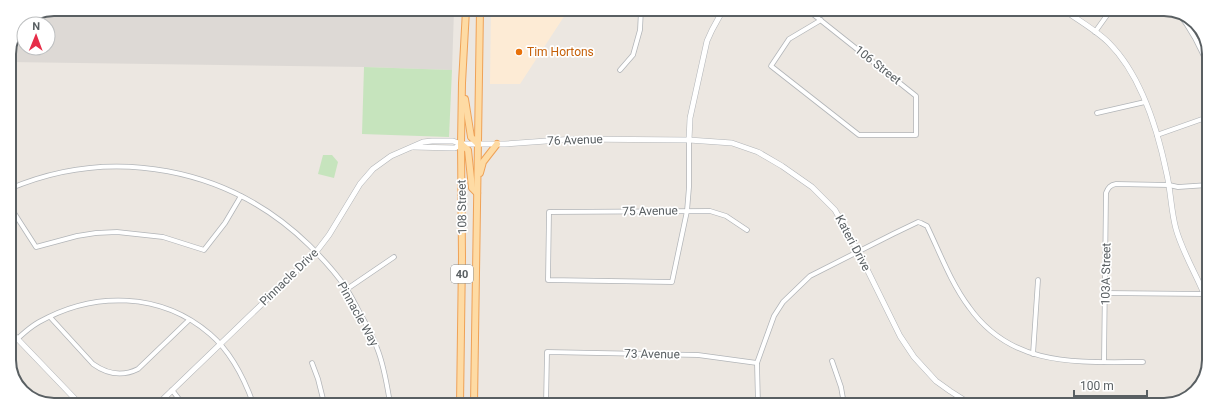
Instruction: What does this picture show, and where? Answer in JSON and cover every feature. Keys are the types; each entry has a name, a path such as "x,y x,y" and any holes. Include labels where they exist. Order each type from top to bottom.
{"main road":[{"name":"108 Street","path":"460,398 462,257 461,144 466,16"},
{"name":"108 Street","path":"474,398 480,16"},
{"path":"463,68 466,106 471,137 478,144"},
{"path":"461,144 468,150 472,188 477,193"},
{"path":"477,193 480,170 483,162 497,144"}],"street":[{"path":"620,70 633,55 640,30 641,16"},
{"path":"687,211 689,187 690,118 707,41 720,16"},
{"name":"106 Street","path":"816,16 821,20 916,96 916,135 859,135 771,66 789,39 821,20"},
{"path":"1072,16 1109,43 1127,65 1145,102 1157,134 1169,185 1171,208 1178,236 1202,288"},
{"path":"1095,32 1106,16"},
{"path":"1185,22 1201,49"},
{"path":"1097,113 1145,102"},
{"path":"1157,134 1202,119"},
{"name":"76 Avenue","path":"461,144 497,144 574,139 689,140"},
{"name":"Kateri Drive","path":"689,140 732,143 758,152 782,166 812,187 835,210 858,251 900,336 914,357 936,381 961,398"},
{"name":"Pinnacle Drive","path":"164,398 316,252 329,235 355,192 367,176 378,165 391,156 410,147 455,148 461,144"},
{"name":"Pinnacle Way","path":"16,186 30,180 63,171 118,166 156,169 182,174 220,186 241,196 274,216 294,231 316,252 347,289 377,348 386,379 389,398"},
{"name":"103A Street","path":"1104,362 1106,193 1110,186 1116,184 1169,185"},
{"path":"1169,185 1178,187 1202,185"},
{"path":"16,216 36,247 77,236 117,232 163,237 204,250 225,223 241,196"},
{"name":"75 Avenue","path":"687,211 672,282 548,280 549,212 687,211 710,211 726,216 747,230"},
{"path":"758,398 757,364 774,316 784,302 810,276 915,223 921,223 927,226 955,285 969,308 999,337 1014,346 1034,354 1056,360 1143,362"},
{"path":"347,289 394,257"},
{"path":"1034,354 1038,280"},
{"path":"1105,293 1202,294"},
{"path":"74,398 18,339 30,328 50,317 79,305 91,302 117,300 150,303 172,311 210,334 220,344 236,365 246,383 251,398"},
{"path":"50,317 93,364 101,370 111,374 130,373 138,369 189,320"},
{"name":"73 Avenue","path":"546,398 547,352 698,355 757,364"},
{"path":"832,361 841,387 843,398"},
{"path":"312,363 323,398"},
{"path":"172,390 178,398"}],"shaded area":[{"path":"56,16 454,16 452,70 364,67 16,62 16,56 56,56"},
{"path":"491,16 564,16 520,84 490,84"}],"green space":[{"path":"364,67 452,70 449,137 362,134"},
{"path":"323,155 332,155 338,162 334,178 318,174"}],"place":[{"name":"Tim Hortons","path":"519,52"}]}
